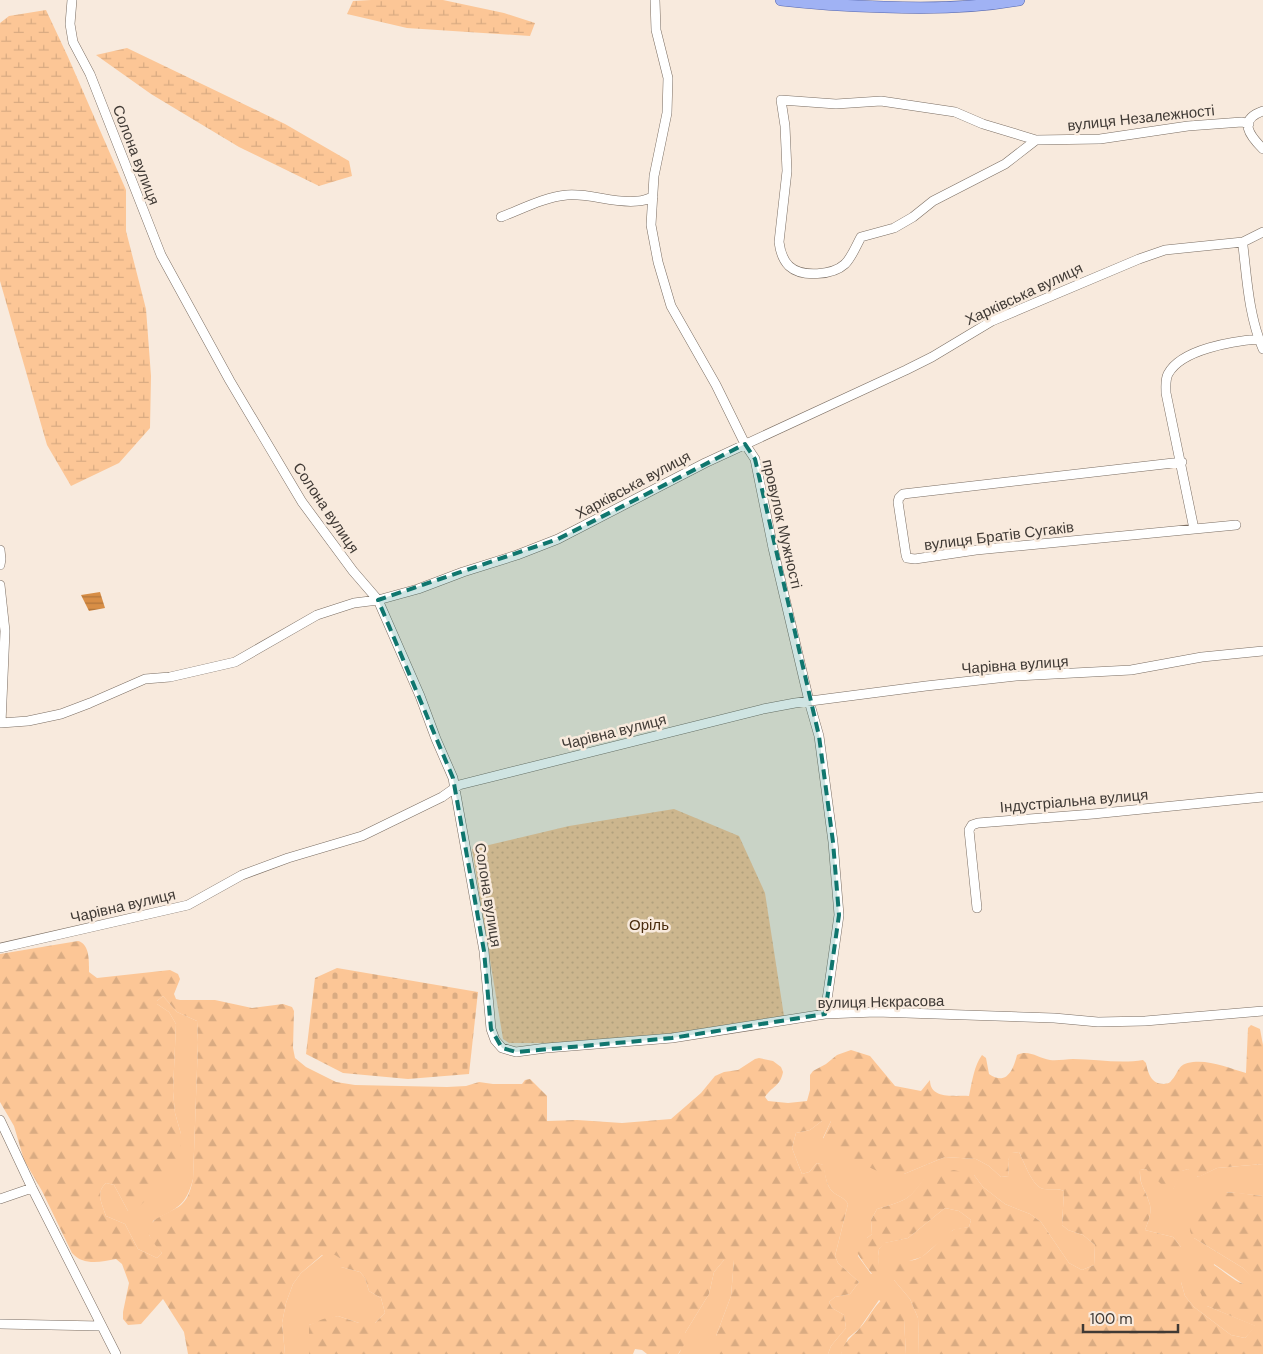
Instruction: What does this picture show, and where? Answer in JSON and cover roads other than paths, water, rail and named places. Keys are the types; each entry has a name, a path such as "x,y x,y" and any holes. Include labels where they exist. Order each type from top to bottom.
{"main road":[{"path":"781,0 840,6 936,9 971,7 1019,0"}],"street":[{"name":"Солона вулиця","path":"72,0 70,24 73,42 90,74 161,256 230,381 302,502 353,571 378,600 420,696 453,778 484,950 491,1029 495,1040 502,1048"},
{"name":"провулок Мужності","path":"655,0 656,30 668,78 667,112 654,176 651,225 658,262 671,306 716,385 745,444 755,459 773,548 819,736 833,842 839,915 825,1014"},
{"name":"вулиця Незалежності","path":"1036,140 1005,164 933,201 913,217 894,228 861,237 844,264 830,272 802,272 790,267 780,253 779,242 787,171 785,126 781,100 836,104 881,101 955,112 983,124 1036,140 1100,138 1188,126 1242,122 1249,124"},
{"path":"1263,111 1256,113 1250,119 1249,124 1249,134 1263,150"},
{"path":"500,217 549,199 568,195 589,196 623,202 653,197"},
{"name":"Харківська вулиця","path":"0,723 28,722 61,714 145,679 170,677 235,662 317,615 354,603 378,600 418,589 517,555 558,539 745,444 914,366 992,321 1083,282 1165,250 1243,242 1263,232"},
{"path":"1243,242 1252,309 1263,349"},
{"path":"1236,525 1194,528 1182,462 1166,393 1166,382 1168,374 1183,360 1199,352 1220,344 1259,339"},
{"name":"вулиця Братів Сугаків","path":"1182,462 903,494 899,498 898,505 906,555 908,558 915,560 976,550 1194,528"},
{"path":"0,550 0,565"},
{"path":"0,585 5,632 0,723"},
{"name":"Чарівна вулиця","path":"0,948 188,905 242,875 288,858 362,836 442,797 459,785 763,709 809,701 1016,676 1131,670 1202,657 1263,650"},
{"name":"Індустріальна вулиця","path":"977,908 969,830 972,825 1263,797"},
{"name":"вулиця Нєкрасова","path":"502,1048 516,1052 672,1038 825,1014 876,1012 1054,1018 1098,1022 1145,1021 1263,1012"},
{"path":"0,1120 32,1188 116,1354"},
{"path":"0,1199 32,1188"},
{"path":"0,1324 101,1326"}],"park label":[{"name":"Оріль","path":"649,925"}]}
